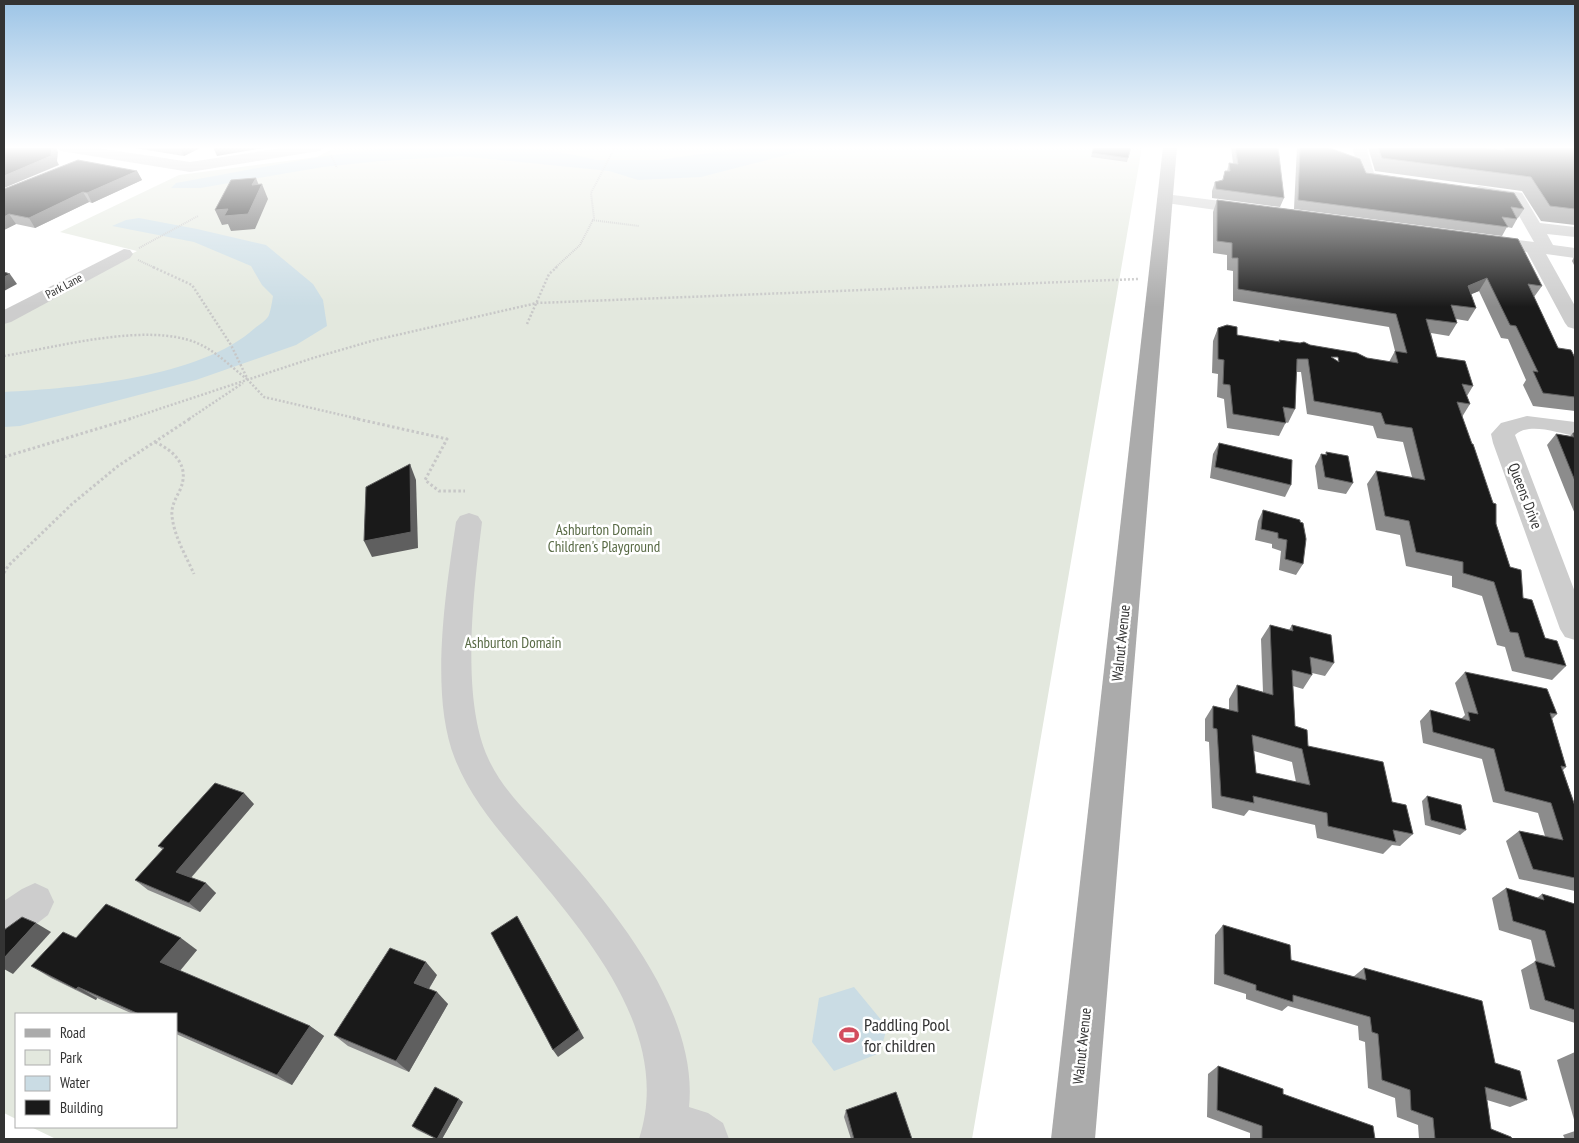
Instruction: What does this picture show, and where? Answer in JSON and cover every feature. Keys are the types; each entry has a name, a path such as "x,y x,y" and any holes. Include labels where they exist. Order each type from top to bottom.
{"main road":[{"name":"Walnut Avenue","path":"1073,1139 1165,200"}],"street":[{"path":"1175,200 1269,213"},
{"path":"1519,200 1534,227 1540,248 1575,323"},
{"path":"1534,227 1575,232"},
{"path":"1465,238 1575,253"},
{"name":"Park Lane","path":"4,318 124,254"},
{"name":"Queens Drive","path":"1575,429 1528,422 1516,424 1508,428 1504,434 1505,443 1575,629"},
{"path":"467,507 458,601 456,665 462,725 471,758 487,790 585,904 637,988 654,1021 668,1072 662,1135 692,1130 707,1139"},
{"path":"4,924 35,902"}],"path":[{"path":"527,324 549,274 580,245 592,220 591,200"},
{"path":"124,254 150,243 198,216"},
{"path":"592,220 639,226"},
{"path":"124,254 192,285 231,345 248,380"},
{"path":"4,457 375,340 537,303 1157,279"},
{"path":"4,356 84,342 162,335 197,343 248,380 264,397 447,439 424,480 467,507"},
{"path":"4,573 8,566 72,504 118,466 248,380"},
{"path":"154,442 171,449 182,463 184,477 171,508 172,519 194,574"}],"green space":[{"name":"Ashburton Domain","path":"126,200 1133,200 972,1139 56,1139 33,1128 178,1128 178,1013 15,1013 15,1118 4,1113 4,323 137,251 60,232"}],"water":[{"path":"139,218 266,245 313,284 323,300 327,326 296,345 196,380 20,426 4,427 4,392 101,383 170,369 203,359 231,345 268,317 273,296 262,285 251,266 194,242 112,226 126,220"},
{"name":"Paddling Pool for children","path":"854,987 887,1027 880,1053 834,1071 812,1042 819,998"}],"building":[{"path":"4,200 66,200 29,218 9,214 4,217"},
{"path":"220,200 254,200 248,214 224,216 228,209 215,210"},
{"path":"1217,200 1518,239 1542,286 1528,284 1558,348 1571,350 1575,358 1575,397 1543,393 1533,371 1538,372 1516,326 1510,325 1487,278 1468,286 1476,308 1451,305 1457,323 1426,319 1437,357 1465,361 1473,386 1462,384 1470,404 1457,402 1493,503 1496,504 1496,524 1510,567 1521,570 1523,598 1532,600 1545,638 1557,641 1566,666 1525,657 1518,633 1510,632 1494,582 1463,573 1463,562 1416,552 1409,521 1385,516 1376,471 1425,480 1412,428 1385,424 1381,413 1314,401 1308,359 1297,359 1295,409 1283,407 1286,423 1233,414 1230,385 1223,384 1224,360 1218,359 1218,328 1227,325 1237,327 1237,335 1280,342 1279,340 1304,342 1310,345 1357,353 1367,358 1398,363 1395,351 1407,353 1396,314 1238,289 1238,258 1232,258 1232,243 1217,241","holes":["1331,357 1338,357 1339,362"]},
{"path":"1301,200 1519,200 1524,209 1511,207 1517,219 1502,217 1508,227"},
{"path":"1546,200 1575,200 1575,209 1550,206"},
{"path":"1573,433 1575,433 1575,481 1556,434 1574,437"},
{"path":"1219,443 1292,460 1291,485 1215,467"},
{"path":"1326,452 1348,456 1353,483 1325,477 1321,454 1327,455"},
{"path":"410,464 411,532 364,541 366,487"},
{"path":"1263,510 1300,520 1303,523 1306,539 1303,564 1285,559 1287,540 1278,538 1278,533 1261,529"},
{"path":"1270,625 1293,631 1292,625 1331,635 1334,663 1310,657 1312,675 1292,670 1295,726 1307,730 1308,746 1383,762 1392,802 1406,805 1413,834 1393,830 1396,842 1328,826 1327,813 1253,796 1254,803 1221,796 1217,729 1213,728 1213,706 1238,712 1237,685 1273,695","holes":["1252,735 1302,749 1310,785 1256,773"]},
{"path":"1465,672 1547,689 1557,714 1550,713 1566,767 1561,766 1575,806 1575,878 1533,869 1519,831 1563,840 1551,803 1505,791 1494,749 1433,732 1430,710 1470,721 1468,712 1478,714"},
{"path":"215,783 244,793 176,872 206,883 189,903 135,880 164,848 158,846"},
{"path":"1427,796 1461,805 1466,830 1431,820"},
{"path":"1506,888 1544,900 1542,894 1575,904 1575,1010 1545,1000 1535,961 1555,967 1545,931 1513,921"},
{"path":"106,904 181,938 160,962 310,1026 277,1075 178,1032 178,1013 137,1013 78,987 76,989 31,966 63,932 76,938"},
{"path":"517,916 579,1030 553,1050 491,933"},
{"path":"22,917 36,923 4,958 4,930"},
{"path":"1223,925 1290,945 1291,960 1366,980 1364,968 1482,1001 1495,1063 1520,1071 1527,1100 1485,1087 1491,1129 1512,1139 1435,1139 1433,1118 1411,1110 1410,1090 1382,1080 1378,1034 1372,1032 1370,1017 1293,995 1293,1002 1256,990 1256,985 1224,974"},
{"path":"390,948 426,962 414,983 437,992 396,1061 334,1035"},
{"path":"1218,1066 1283,1089 1283,1094 1373,1126 1375,1139 1262,1139 1262,1126 1217,1110"},
{"path":"435,1087 459,1099 437,1139 412,1126"},
{"path":"896,1092 912,1139 854,1139 846,1110"}],"place":[{"name":"Paddling Pool for children","path":"849,1035"}],"park label":[{"name":"Ashburton Domain Children's Playground","path":"604,538"}]}
